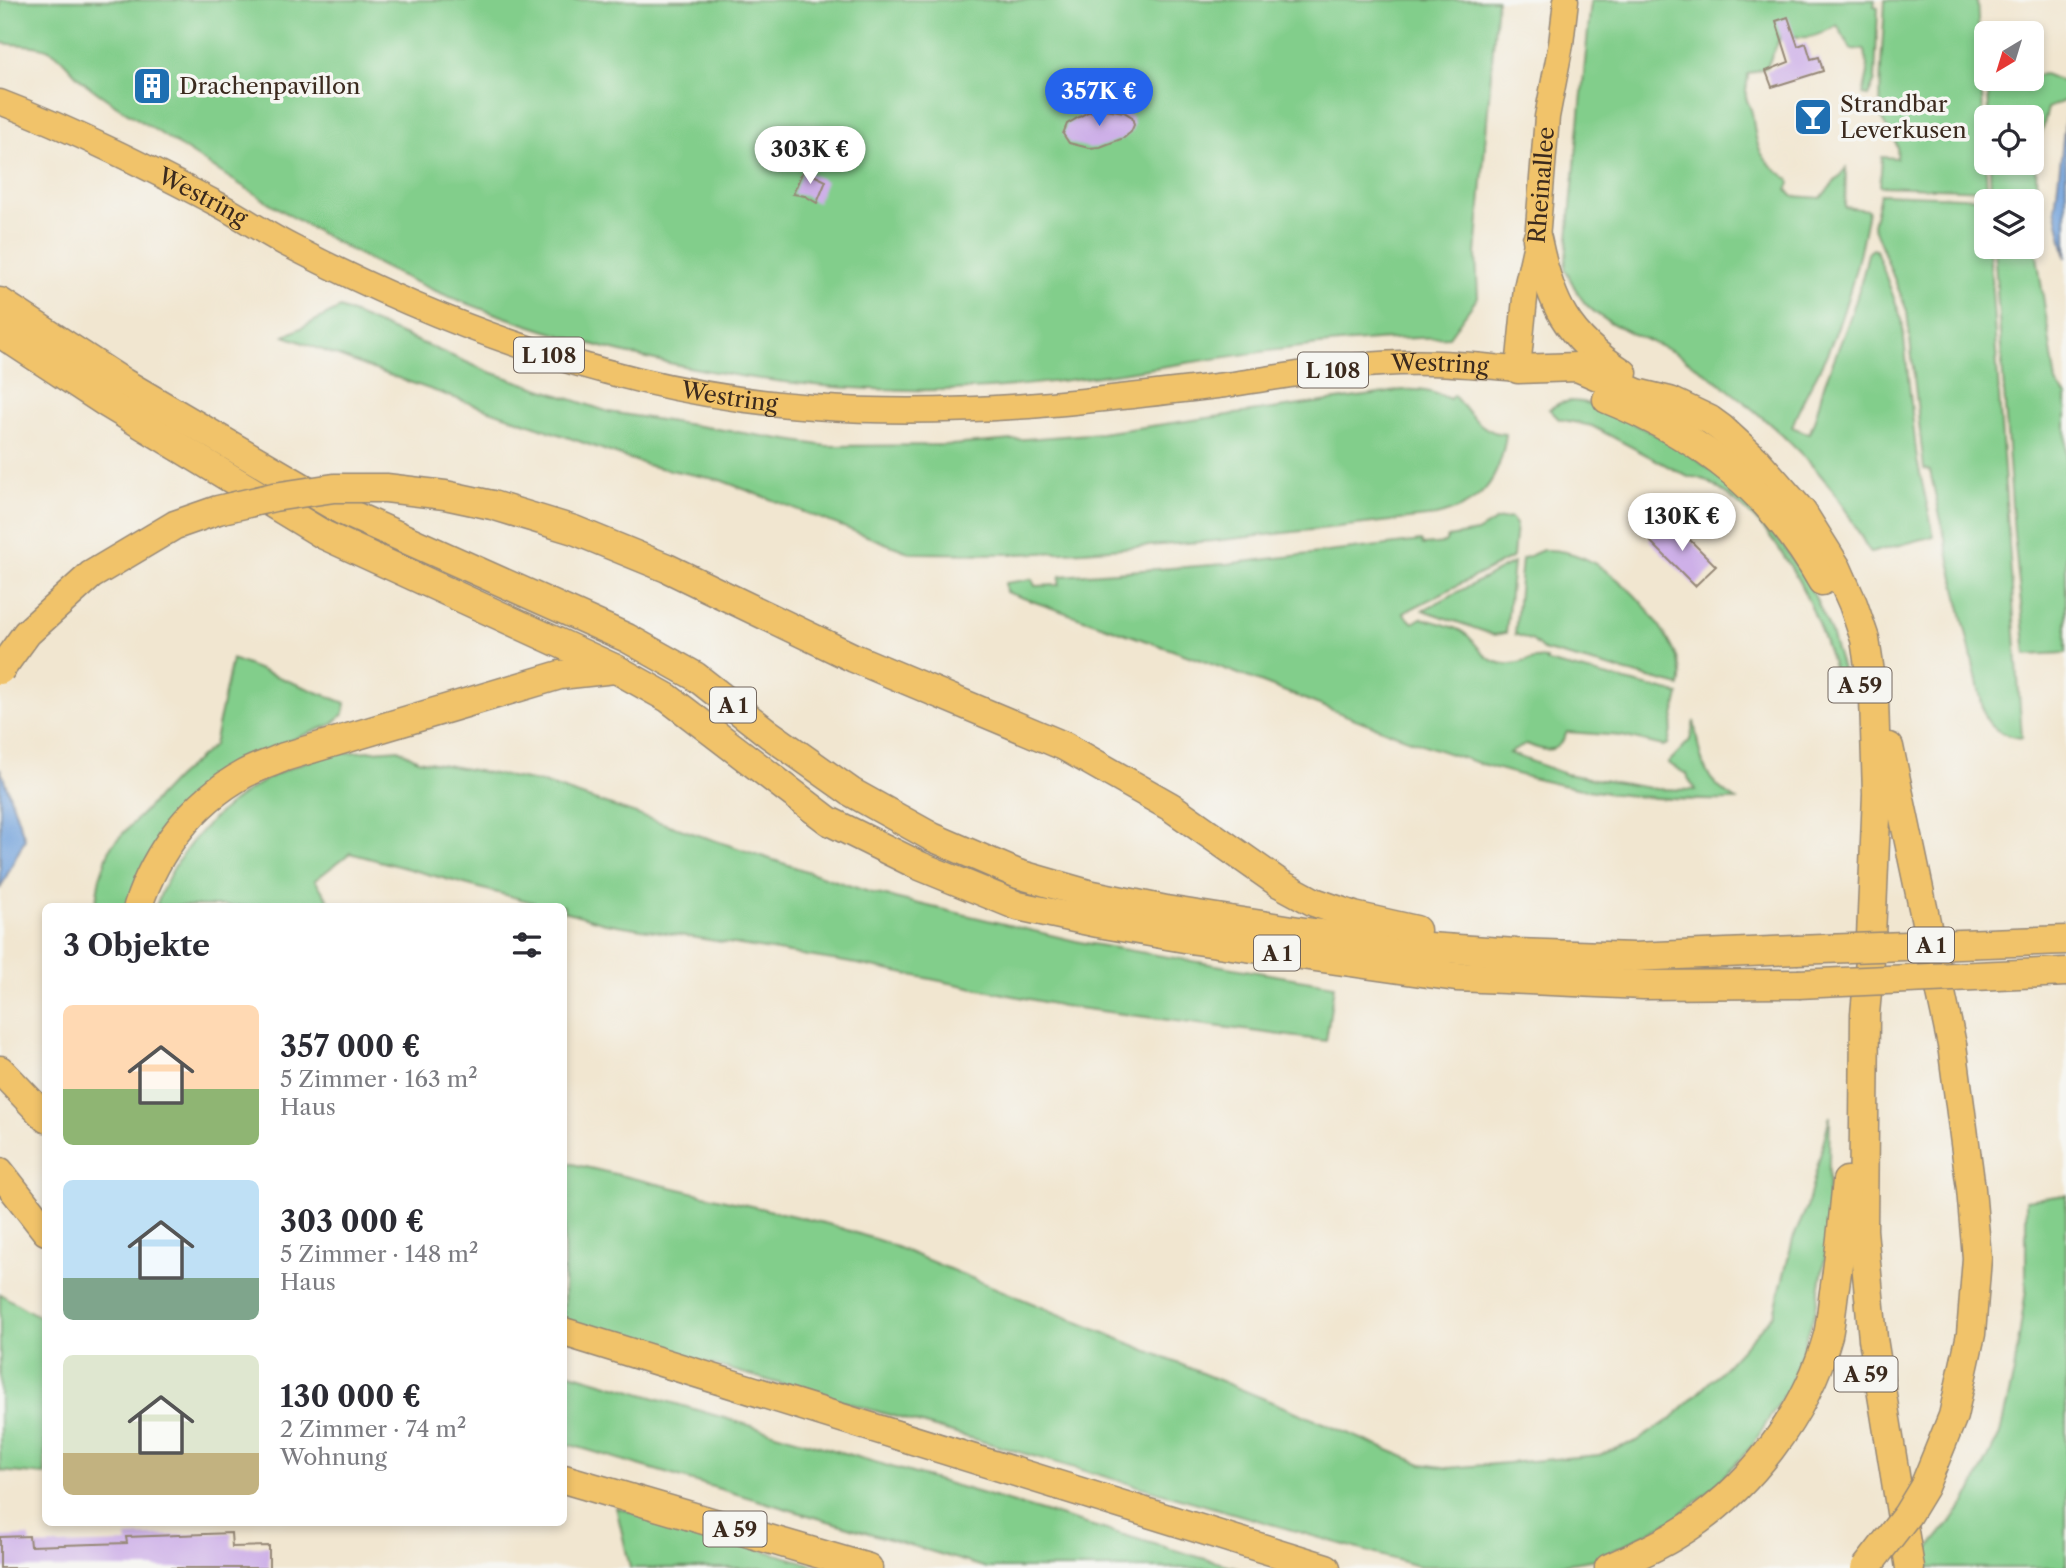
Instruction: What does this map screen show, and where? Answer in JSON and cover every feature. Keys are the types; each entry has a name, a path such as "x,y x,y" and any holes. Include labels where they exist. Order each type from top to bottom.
{"highway":[{"path":"1537,239 1545,278 1554,300 1573,331 1600,358 1670,401"},
{"name":"A 1","path":"0,302 124,383 341,510 627,638 695,676 769,734 851,792 932,837 1018,874 1088,894 1166,910 1414,946 1516,954 1634,957 2066,940"},
{"name":"A 1","path":"0,333 108,404 324,535 616,669 668,698 829,821 920,866 1018,906 1196,940 1456,977 1643,985 1798,984 2066,972"},
{"path":"1518,369 1577,367 1637,393 1670,401"},
{"name":"A 59","path":"1518,369 1587,391 1643,415 1732,469 1770,507 1805,553 1844,629 1858,669 1866,787 1860,916 1850,1005 1850,1290 1894,1521 1898,1568"},
{"name":"A 59","path":"1670,401 1721,428 1757,461 1802,512 1837,568 1865,639 1874,699 1877,794 1865,1014 1863,1230 1873,1339 1910,1568"},
{"path":"0,670 27,633 91,575 175,525 218,510 274,497 334,488 398,489 445,495 492,505 574,530 667,568 854,659 1064,746 1171,807 1279,883 1314,902 1354,916 1516,954"},
{"path":"139,903 160,858 179,828 203,803 246,773 284,757 560,675 616,669"},
{"path":"1866,1568 1893,1534 1924,1487 1953,1416 1972,1334 1977,1258 1970,1177 1952,1045 1871,669"},
{"path":"0,1070 42,1114"},
{"path":"0,1172 42,1226"},
{"path":"1609,1568 1678,1534 1714,1506 1742,1483 1767,1455 1792,1419 1811,1382 1828,1334 1848,1178"},
{"path":"567,1333 1326,1568"},
{"name":"A 59","path":"567,1480 867,1568"}],"main road":[{"name":"Rheinallee","path":"1518,369 1526,288 1537,239 1547,117 1566,0"},
{"name":"Westring","path":"0,102 120,156 226,209 290,246 451,320 603,372 717,396 812,407 956,412 1148,394 1367,365 1424,363 1518,369"}],"green space":[{"path":"0,0 1497,0 1476,255 1478,297 1449,337 1317,345 1036,384 920,390 850,388 712,372 577,340 510,319 445,295 366,258 290,216 114,104 48,49 0,43"},
{"path":"1591,0 1875,0 1874,6 1878,7 1875,80 1868,96 1863,95 1868,72 1865,50 1851,49 1837,25 1810,37 1782,33 1767,67 1748,74 1746,97 1760,151 1770,165 1789,179 1787,190 1792,196 1821,198 1846,168 1845,207 1868,210 1848,298 1829,349 1792,427 1809,434 1825,382 1855,303 1868,253 1876,250 1902,320 1917,460 1934,536 1870,553 1831,488 1800,452 1762,417 1682,357 1604,319 1578,294 1565,269"},
{"path":"1885,0 1977,0 1978,21 1974,21 1974,91 1982,91 1983,105 1974,105 1974,175 1986,175 1987,189 1880,186 1882,157 1897,158 1896,142 1881,115"},
{"path":"2044,74 2066,83 2066,100 2048,108 2044,124 2044,105 1989,105 1988,91 2044,91"},
{"path":"1990,175 2036,175 2036,189 1991,189"},
{"path":"1880,194 1974,198 1974,259 1990,259 2022,738 2001,732 1985,717 1930,471 1924,469 1907,311 1873,225"},
{"path":"1995,259 2037,259 2056,383 2066,396 2066,653 2026,655 2014,534"},
{"path":"340,308 487,371 609,412 826,446 951,445 1101,433 1410,390 1426,391 1450,399 1453,395 1483,426 1506,434 1499,465 1486,488 1466,505 1436,516 1213,541 1083,551 1017,554 911,553 720,480 650,466 285,336"},
{"path":"1571,401 1583,402 1608,411 1681,447 1735,489 1782,544 1809,584 1830,630 1844,676 1840,691 1823,636 1799,582 1768,534 1748,512 1708,482 1688,477 1592,426 1559,419 1549,409"},
{"path":"1511,518 1516,524 1513,557 1403,613 1413,623 1421,618 1458,630 1468,636 1488,658 1500,663 1547,659 1547,662 1679,694 1668,744 1663,746 1622,736 1567,732 1560,744 1551,749 1540,749 1527,744 1509,753 1565,774 1656,789 1695,790 1686,774 1668,763 1690,740 1694,721 1704,767 1715,784 1736,800 1624,795 1516,774 1435,749 1236,673 1006,592 1005,583 1032,579 1035,586 1059,585 1060,576 1226,564 1421,541 1423,545 1445,543 1448,537 1477,532 1497,520"},
{"path":"1543,550 1563,551 1583,558 1601,567 1635,595 1661,628 1674,650 1681,670 1680,686 1543,650 1533,641 1515,634 1522,559"},
{"path":"1513,563 1506,633 1494,635 1423,610"},
{"path":"232,659 345,703 344,713 333,724 273,747 241,764 128,903 96,903 100,877 111,846 176,778 214,745"},
{"path":"398,749 418,760 543,783 869,892 1080,942 1334,985 1326,1041 1063,1006 857,964 605,923 567,912 567,903 535,903 350,853 315,880 330,903 157,903 167,880 199,834 241,796 290,768 326,755"},
{"path":"1830,1116 1827,1247 1815,1312 1790,1385 1752,1446 1713,1488 1675,1519 1597,1559 1542,1568 1418,1566 567,1323 567,1163 828,1224 884,1242 1422,1464 1449,1468 1599,1455 1637,1441 1672,1418 1723,1369 1774,1314 1793,1239 1807,1207"},
{"path":"2066,1195 2066,1568 1925,1568 1925,1553 1965,1504 2000,1434 2014,1372 2026,1290 2026,1200"},
{"path":"0,1294 42,1318 42,1475 0,1471"},
{"path":"567,1372 1238,1568 987,1568 567,1444"},
{"path":"616,1507 824,1568 630,1568"}],"water":[{"path":"2066,114 2066,258 2055,209"},
{"path":"0,768 25,839 0,889"}],"building":[{"path":"1788,17 1798,46 1806,43 1811,59 1819,57 1823,71 1772,87 1766,71 1789,62 1776,21"},
{"name":"Drachenpavillon","path":"153,78 165,88 144,97 145,81"},
{"path":"1105,109 1124,112 1132,117 1134,125 1131,132 1124,138 1100,147 1089,148 1069,143 1063,134 1067,124 1088,112"},
{"path":"803,170 826,181 817,203 805,196 793,194"},
{"path":"1670,520 1716,566 1695,586 1649,540"},
{"path":"231,1533 232,1547 269,1546 269,1568 0,1568 0,1537 29,1536 30,1546 127,1543 126,1537"}],"place":[{"name":"Drachenpavillon","path":"152,86"},
{"name":"Strandbar Leverkusen","path":"1813,117"}]}
